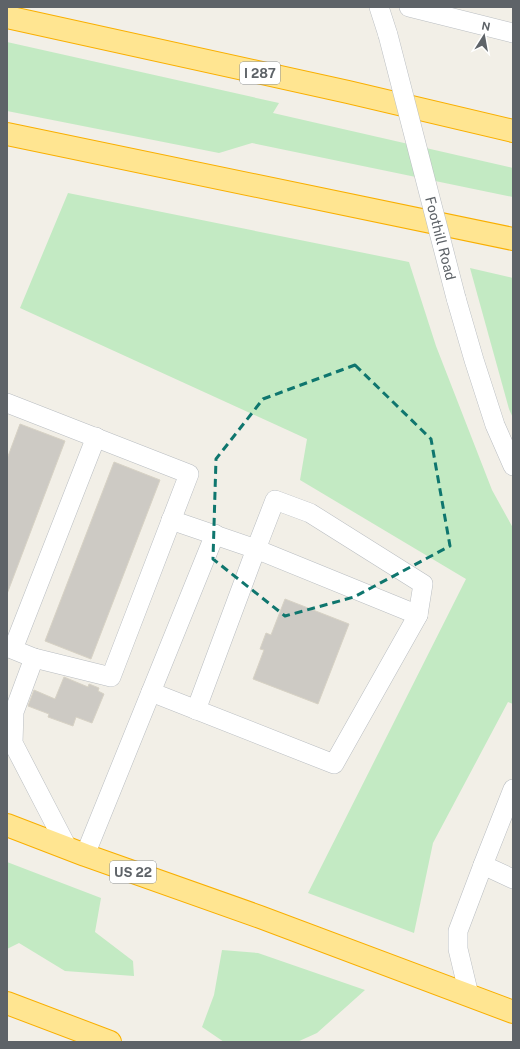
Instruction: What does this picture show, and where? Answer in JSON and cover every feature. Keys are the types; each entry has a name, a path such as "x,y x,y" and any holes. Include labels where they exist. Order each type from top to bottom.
{"highway":[{"name":"I 287","path":"7,16 340,90 513,131"},
{"path":"7,134 513,239"},
{"name":"US 22","path":"7,825 77,852 260,916 513,1012"},
{"path":"7,1003 110,1042"}],"street":[{"name":"Foothill Road","path":"379,7 388,35 456,298 474,360 495,425 513,466"},
{"path":"409,7 513,33"},
{"path":"7,404 96,437 189,474 111,678 34,658 10,648 96,437"},
{"path":"151,692 196,710 334,764 418,615 423,584 310,514 275,500 196,710"},
{"path":"171,520 256,549 418,615"},
{"path":"77,852 151,692 215,534"},
{"path":"34,658 14,712 10,745 77,852"},
{"path":"469,995 458,949 458,931 513,789"},
{"path":"483,865 513,879"}],"highlighted area":[{"path":"355,365 431,439 450,546 354,597 285,616 213,559 216,459 263,399"}],"green space":[{"path":"7,42 279,103 273,113 513,168 513,197 252,143 219,153 7,111"},
{"path":"68,193 409,262 436,346 492,490 513,528 513,704 508,702 433,843 414,933 308,893 466,579 300,480 307,439 20,308"},
{"path":"470,268 513,278 513,418 509,409"},
{"path":"7,862 101,898 95,932 133,961 134,976 65,971 19,943 7,949"},
{"path":"222,950 258,953 365,990 317,1033 297,1042 224,1042 202,1027 214,995"}],"building":[{"path":"20,424 65,441 7,594 7,459"},
{"path":"114,462 160,480 91,659 45,641"},
{"path":"285,599 349,624 318,704 253,679 264,650 260,649 266,633 271,635"},
{"path":"64,677 88,687 89,684 99,688 98,691 104,694 92,723 76,717 73,726 48,717 49,714 28,706 34,690 55,699"}]}
